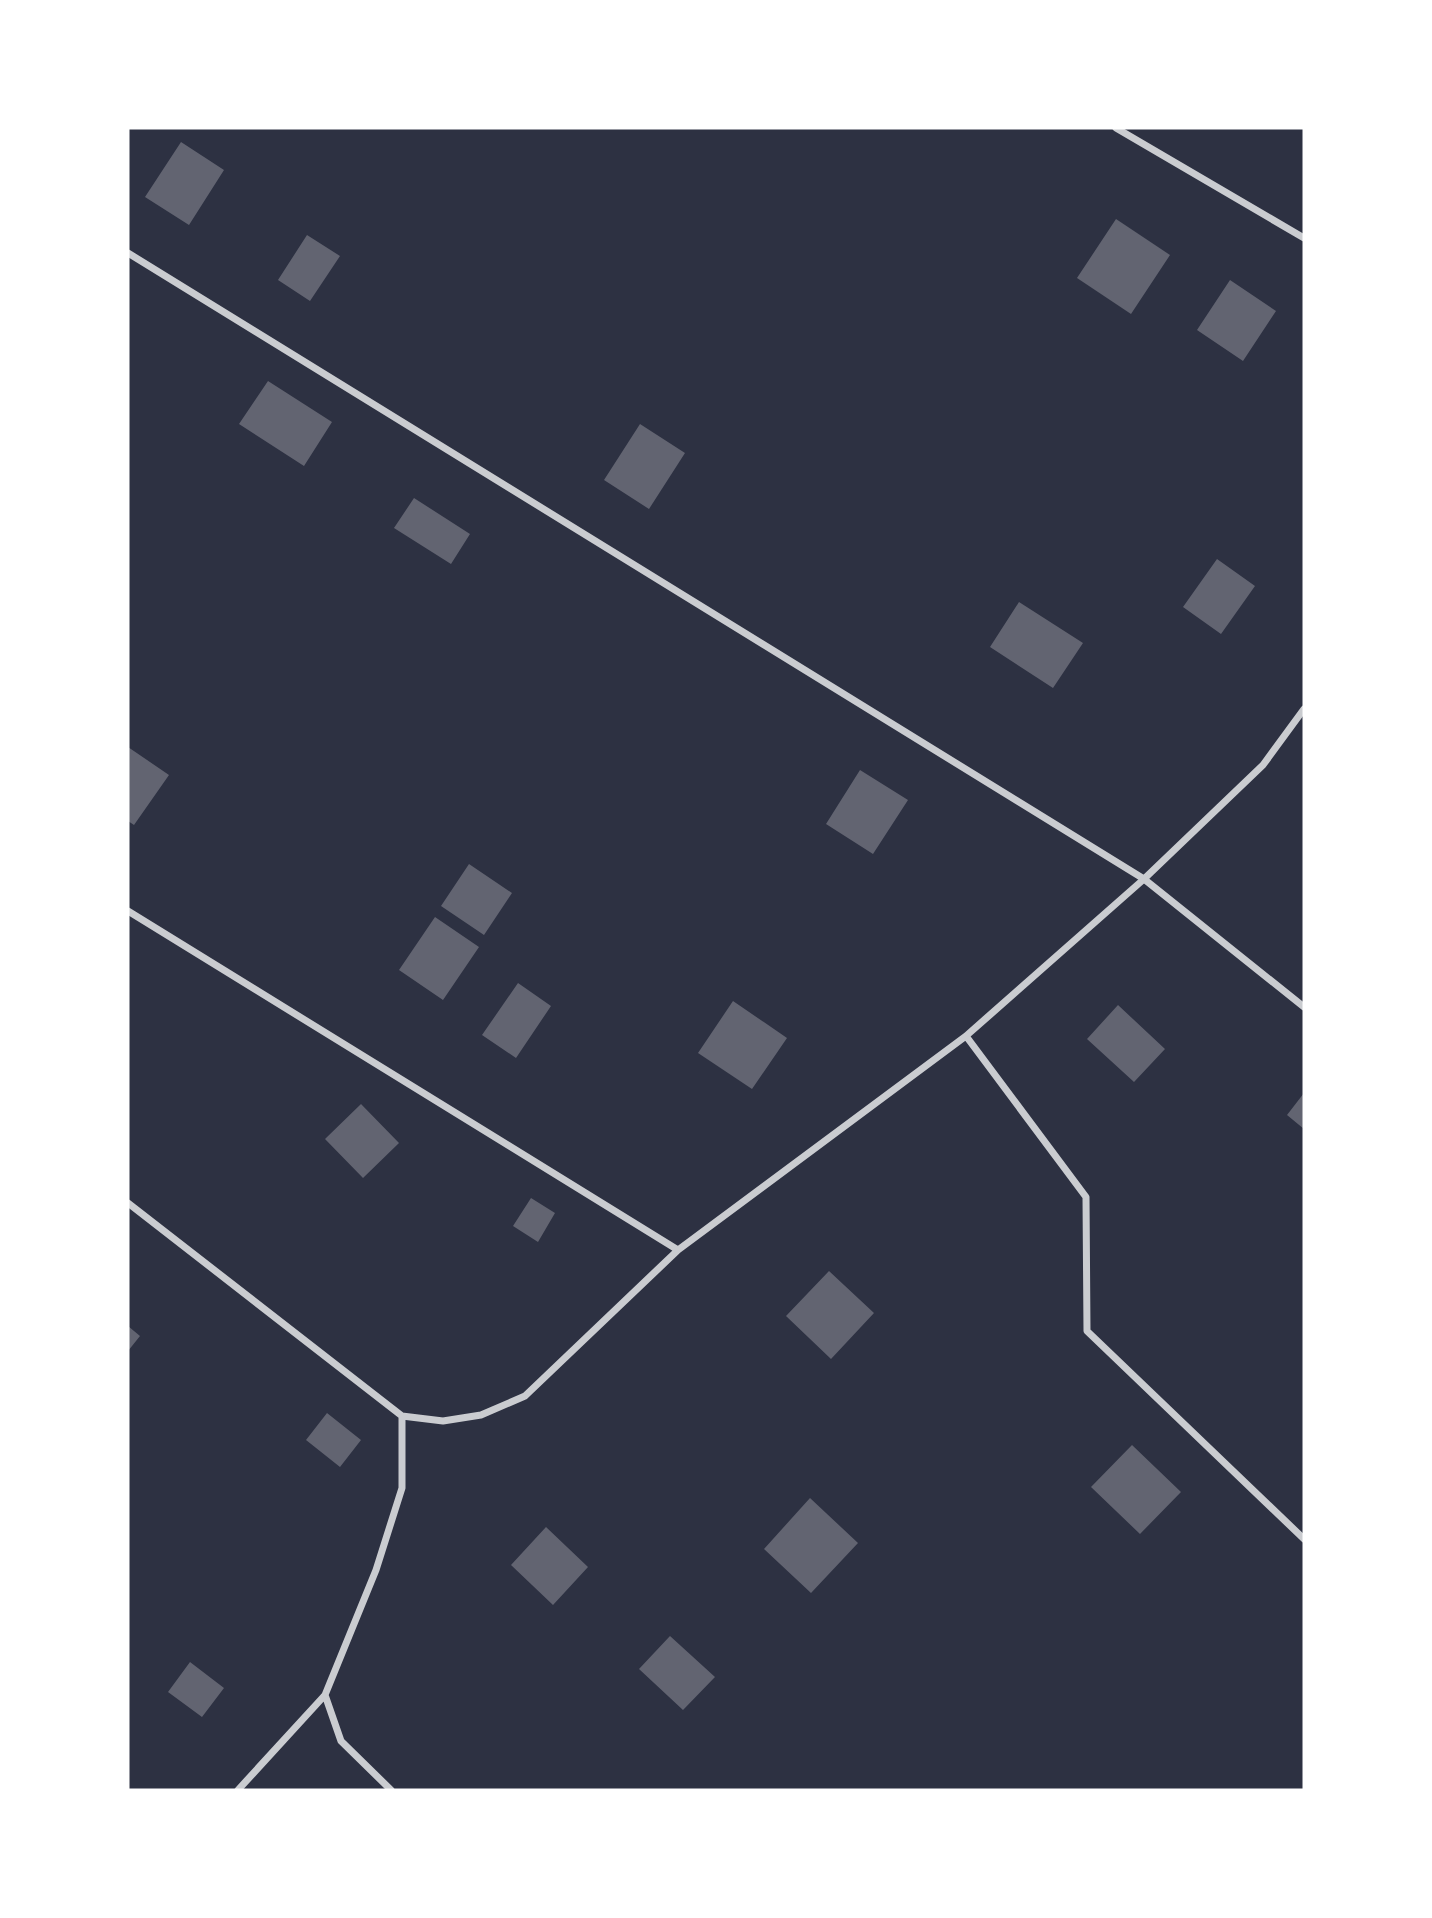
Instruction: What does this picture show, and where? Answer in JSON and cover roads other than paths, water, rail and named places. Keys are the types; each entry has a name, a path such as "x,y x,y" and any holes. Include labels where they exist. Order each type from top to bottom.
{"street":[{"path":"1115,128 1304,237"},
{"path":"128,253 1144,879 1304,1007"},
{"path":"128,1203 402,1416 443,1421 481,1415 525,1396 678,1250 966,1036 1144,879 1263,765 1304,709"},
{"path":"128,911 678,1250"},
{"path":"966,1036 1086,1197 1087,1331 1304,1539"},
{"path":"238,1790 325,1695 376,1570 402,1488 402,1416"},
{"path":"325,1695 341,1741 391,1790"}]}
